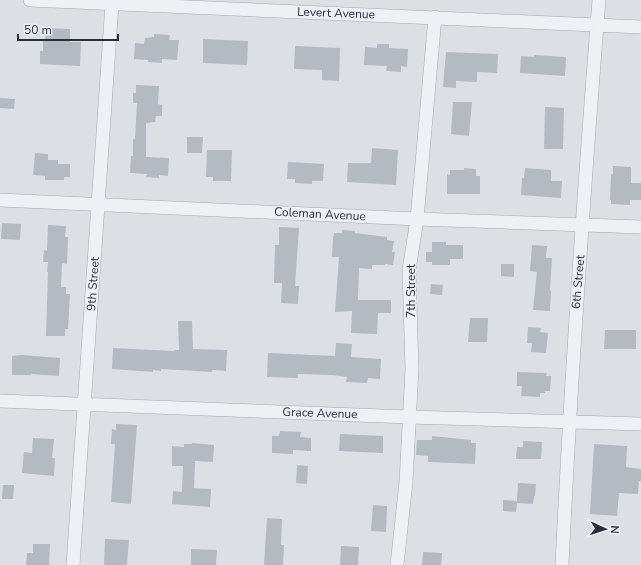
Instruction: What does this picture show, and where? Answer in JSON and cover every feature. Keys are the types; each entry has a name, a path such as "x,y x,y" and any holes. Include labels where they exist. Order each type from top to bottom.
{"street":[{"name":"Levert Avenue","path":"30,0 641,27"},
{"name":"6th Street","path":"562,565 576,299 583,225 599,0"},
{"name":"9th Street","path":"73,565 112,4"},
{"name":"7th Street","path":"397,565 406,482 412,369 409,270 416,219 435,17"},
{"name":"Coleman Avenue","path":"0,200 641,228"},
{"name":"Grace Avenue","path":"0,400 410,417 641,424"}],"building":[{"path":"46,28 70,29 70,42 81,42 80,66 40,64 40,51 43,51 43,41 45,41"},
{"path":"154,34 170,35 169,40 179,40 177,60 162,59 162,63 134,59 135,43 144,44 145,38 154,37"},
{"path":"203,39 248,41 247,65 203,63"},
{"path":"377,44 389,44 389,48 408,49 407,67 401,66 401,72 386,71 387,66 364,65 365,47 377,48"},
{"path":"295,46 340,48 339,81 322,80 322,70 294,69"},
{"path":"446,52 498,54 497,73 477,72 477,82 456,81 456,88 443,87"},
{"path":"534,55 566,57 565,76 520,73 521,56 534,57"},
{"path":"136,85 159,86 158,104 162,105 162,116 156,116 155,122 146,123 146,157 169,158 168,176 159,175 159,178 146,177 147,174 130,173 131,156 133,156 133,139 135,139 137,103 133,103 133,93 136,93"},
{"path":"0,98 15,99 14,109 0,108"},
{"path":"453,102 472,102 469,136 451,134"},
{"path":"545,107 564,108 563,149 544,149"},
{"path":"187,137 203,137 202,153 187,153"},
{"path":"372,148 398,150 396,185 347,182 348,163 371,163"},
{"path":"207,150 232,150 231,181 213,181 213,177 206,177"},
{"path":"35,153 48,154 48,160 58,160 58,164 70,164 70,177 64,177 64,180 45,180 45,176 33,175"},
{"path":"288,162 324,164 323,181 312,181 312,184 295,183 295,179 287,179"},
{"path":"613,166 631,167 631,183 641,183 641,200 630,200 630,205 611,204 611,174 613,174"},
{"path":"464,168 476,169 476,176 480,176 480,194 447,194 447,174 450,175 450,170 464,170"},
{"path":"525,168 551,170 551,181 562,181 561,198 521,195 522,178 524,178"},
{"path":"2,223 21,224 20,240 1,239"},
{"path":"48,225 66,226 65,237 68,237 67,264 62,263 61,287 66,287 66,294 70,294 68,329 65,329 65,336 46,336 48,262 43,262 44,250 47,251"},
{"path":"279,227 299,228 295,286 299,286 298,304 281,303 282,283 274,283 275,245 279,245"},
{"path":"342,230 387,237 387,240 394,241 392,252 395,252 393,265 372,265 372,269 359,268 358,300 391,300 391,313 378,313 377,334 351,333 352,311 335,312 339,257 332,257 333,238 334,233 342,233"},
{"path":"432,242 446,242 446,245 463,245 463,259 450,259 450,265 432,265 432,262 426,262 426,252 432,252"},
{"path":"532,245 547,246 546,258 552,258 550,311 533,310 537,272 530,271"},
{"path":"501,264 514,264 514,277 501,276"},
{"path":"431,284 443,285 442,295 430,294"},
{"path":"470,318 488,318 487,342 468,342"},
{"path":"178,321 192,321 193,349 227,350 226,371 212,370 212,372 161,369 161,371 153,370 153,372 112,369 113,348 179,350"},
{"path":"528,327 541,328 540,332 548,333 546,353 531,352 532,343 527,343"},
{"path":"605,330 636,330 636,349 604,349"},
{"path":"336,343 352,344 351,357 381,359 380,379 368,378 367,383 346,382 347,377 332,375 298,374 298,378 267,377 268,353 335,356"},
{"path":"22,355 60,358 59,376 31,374 12,375 12,356"},
{"path":"517,372 547,373 546,376 551,376 550,391 540,393 540,397 521,396 522,386 517,386"},
{"path":"116,424 137,425 131,504 111,502 115,444 111,444 112,429 116,430"},
{"path":"280,431 301,432 300,437 311,438 311,451 293,450 293,454 272,453 272,436 279,436"},
{"path":"340,434 383,436 383,453 339,451"},
{"path":"432,436 471,440 471,443 476,443 475,464 428,462 428,456 416,455 417,440 432,440"},
{"path":"33,438 54,439 52,458 55,458 54,476 22,473 24,452 32,453"},
{"path":"523,441 542,442 541,459 516,459 517,447 523,447"},
{"path":"192,443 214,445 213,462 195,461 194,488 211,489 210,507 172,504 173,491 182,492 183,466 172,466 172,446 184,447 184,444"},
{"path":"594,444 627,446 626,467 641,469 641,481 639,481 638,494 619,493 617,516 590,514"},
{"path":"297,465 308,466 307,484 296,483"},
{"path":"518,483 536,484 533,504 517,503 516,512 503,511 503,500 517,501"},
{"path":"3,485 14,485 13,499 2,499"},
{"path":"373,505 387,506 386,532 371,531"},
{"path":"267,518 282,519 281,545 284,545 283,565 264,565"},
{"path":"105,539 129,540 127,565 104,565"},
{"path":"33,544 50,544 49,565 26,565 27,553 33,553"},
{"path":"341,546 359,547 358,565 340,565"},
{"path":"191,549 217,550 216,565 191,565"},
{"path":"423,552 442,553 441,565 422,565"}]}
